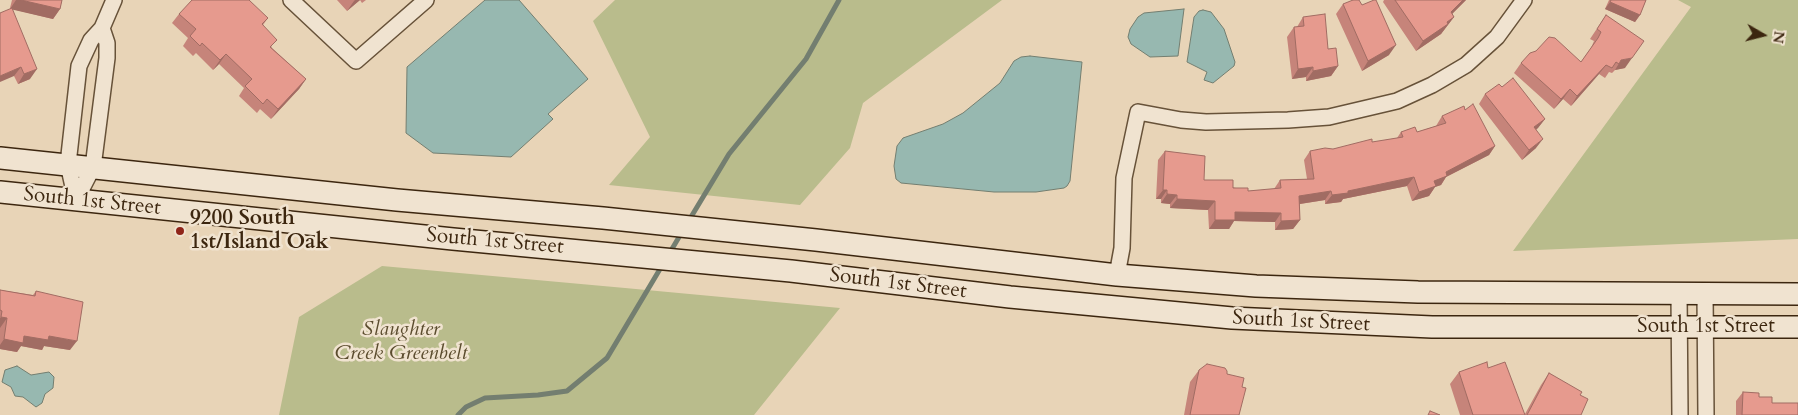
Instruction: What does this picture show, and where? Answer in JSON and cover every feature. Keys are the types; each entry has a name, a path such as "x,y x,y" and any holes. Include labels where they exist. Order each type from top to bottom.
{"main road":[{"name":"South 1st Street","path":"0,158 397,200 603,218 816,240 1117,274 1320,289 1418,292 1798,294"},
{"name":"South 1st Street","path":"0,192 453,239 791,271 1107,307 1232,318 1364,326 1798,327"},
{"path":"1107,307 1117,274"}],"street":[{"path":"76,200 68,164 79,66 91,40 102,28 114,0"},
{"path":"291,0 356,61 426,0"},
{"path":"1117,274 1122,248 1124,178 1138,112 1181,120 1206,122 1288,120 1328,117 1397,101 1432,85 1466,65 1497,37 1524,0"},
{"path":"76,200 93,167 107,58 107,43 102,28"},
{"path":"1679,293 1680,415"},
{"path":"1705,293 1706,415"}],"green space":[{"path":"615,0 1002,0 863,103 850,148 800,205 609,185 650,137 593,21"},
{"path":"1678,0 1798,0 1798,239 1513,251 1691,7"},
{"name":"Slaughter Creek Greenbelt","path":"382,266 840,308 754,415 279,415 299,317"}],"water":[{"path":"485,0 519,0 588,79 548,114 553,119 511,157 433,153 406,133 407,67"},
{"path":"1184,9 1178,56 1150,57 1131,44 1128,37 1130,29 1138,17 1144,13"},
{"path":"1199,11 1211,12 1224,29 1235,62 1234,66 1213,83 1204,80 1207,72 1187,62 1194,17"},
{"path":"1030,56 1082,62 1070,181 1067,186 1036,192 994,192 901,183 896,179 894,166 897,146 903,138 943,124 963,113 1000,83 1014,61 1021,57"},
{"path":"17,366 31,375 49,372 54,377 53,388 45,394 42,403 36,407 23,397 15,396 11,387 2,382 5,370"}],"building":[{"path":"21,0 62,0 60,9"},
{"path":"192,0 249,0 268,18 262,24 277,40 270,47 306,79 278,109 267,99 263,104 245,86 252,79 226,54 220,60 202,43 200,46 190,36 196,29 179,14"},
{"path":"1359,0 1362,5 1376,0 1396,45 1368,61 1343,4"},
{"path":"1395,0 1463,0 1451,12 1454,17 1447,22 1448,24 1423,41"},
{"path":"1611,0 1646,0 1640,15 1610,2"},
{"path":"12,8 37,69 24,74 21,67 0,76 0,13"},
{"path":"1325,14 1328,49 1336,48 1338,66 1313,71 1313,67 1298,69 1294,27 1304,26 1303,17"},
{"path":"1606,15 1644,41 1632,58 1621,60 1619,64 1616,62 1612,68 1606,65 1577,96 1570,89 1561,99 1521,63 1549,37 1555,38 1581,62 1598,38 1601,32 1597,29"},
{"path":"1513,78 1545,119 1534,127 1543,139 1529,150 1485,94 1499,84 1502,87"},
{"path":"1473,104 1495,146 1446,172 1447,176 1434,181 1436,186 1419,192 1414,177 1348,191 1348,193 1332,195 1331,191 1299,196 1300,220 1281,221 1281,213 1235,212 1235,220 1215,220 1215,201 1177,199 1177,195 1167,194 1167,190 1163,190 1165,151 1205,156 1204,180 1233,180 1233,188 1248,188 1248,191 1281,188 1280,180 1314,179 1310,151 1325,148 1333,149 1372,139 1372,142 1403,137 1401,132 1415,127 1417,132 1446,123 1442,116 1464,106 1465,110"},
{"path":"0,290 35,296 36,291 83,302 77,341 49,336 48,340 24,336 23,343 4,339 7,318 1,317"},
{"path":"1487,362 1488,368 1505,362 1525,415 1473,415 1459,372"},
{"path":"1207,364 1225,368 1227,374 1244,378 1242,387 1246,388 1239,415 1190,415 1199,370"},
{"path":"1549,373 1582,392 1580,395 1588,399 1581,415 1527,415"},
{"path":"1743,392 1759,393 1759,397 1772,397 1772,403 1798,403 1798,415 1742,415"},
{"path":"1430,411 1440,415 1428,415"}],"waterway":[{"path":"688,222 729,154 806,59 839,0"},
{"path":"669,254 682,232"},
{"path":"458,415 466,407 485,398 538,395 567,391 607,358 663,264"}],"place":[{"name":"9200 South 1st/Island Oak","path":"180,231"}]}
